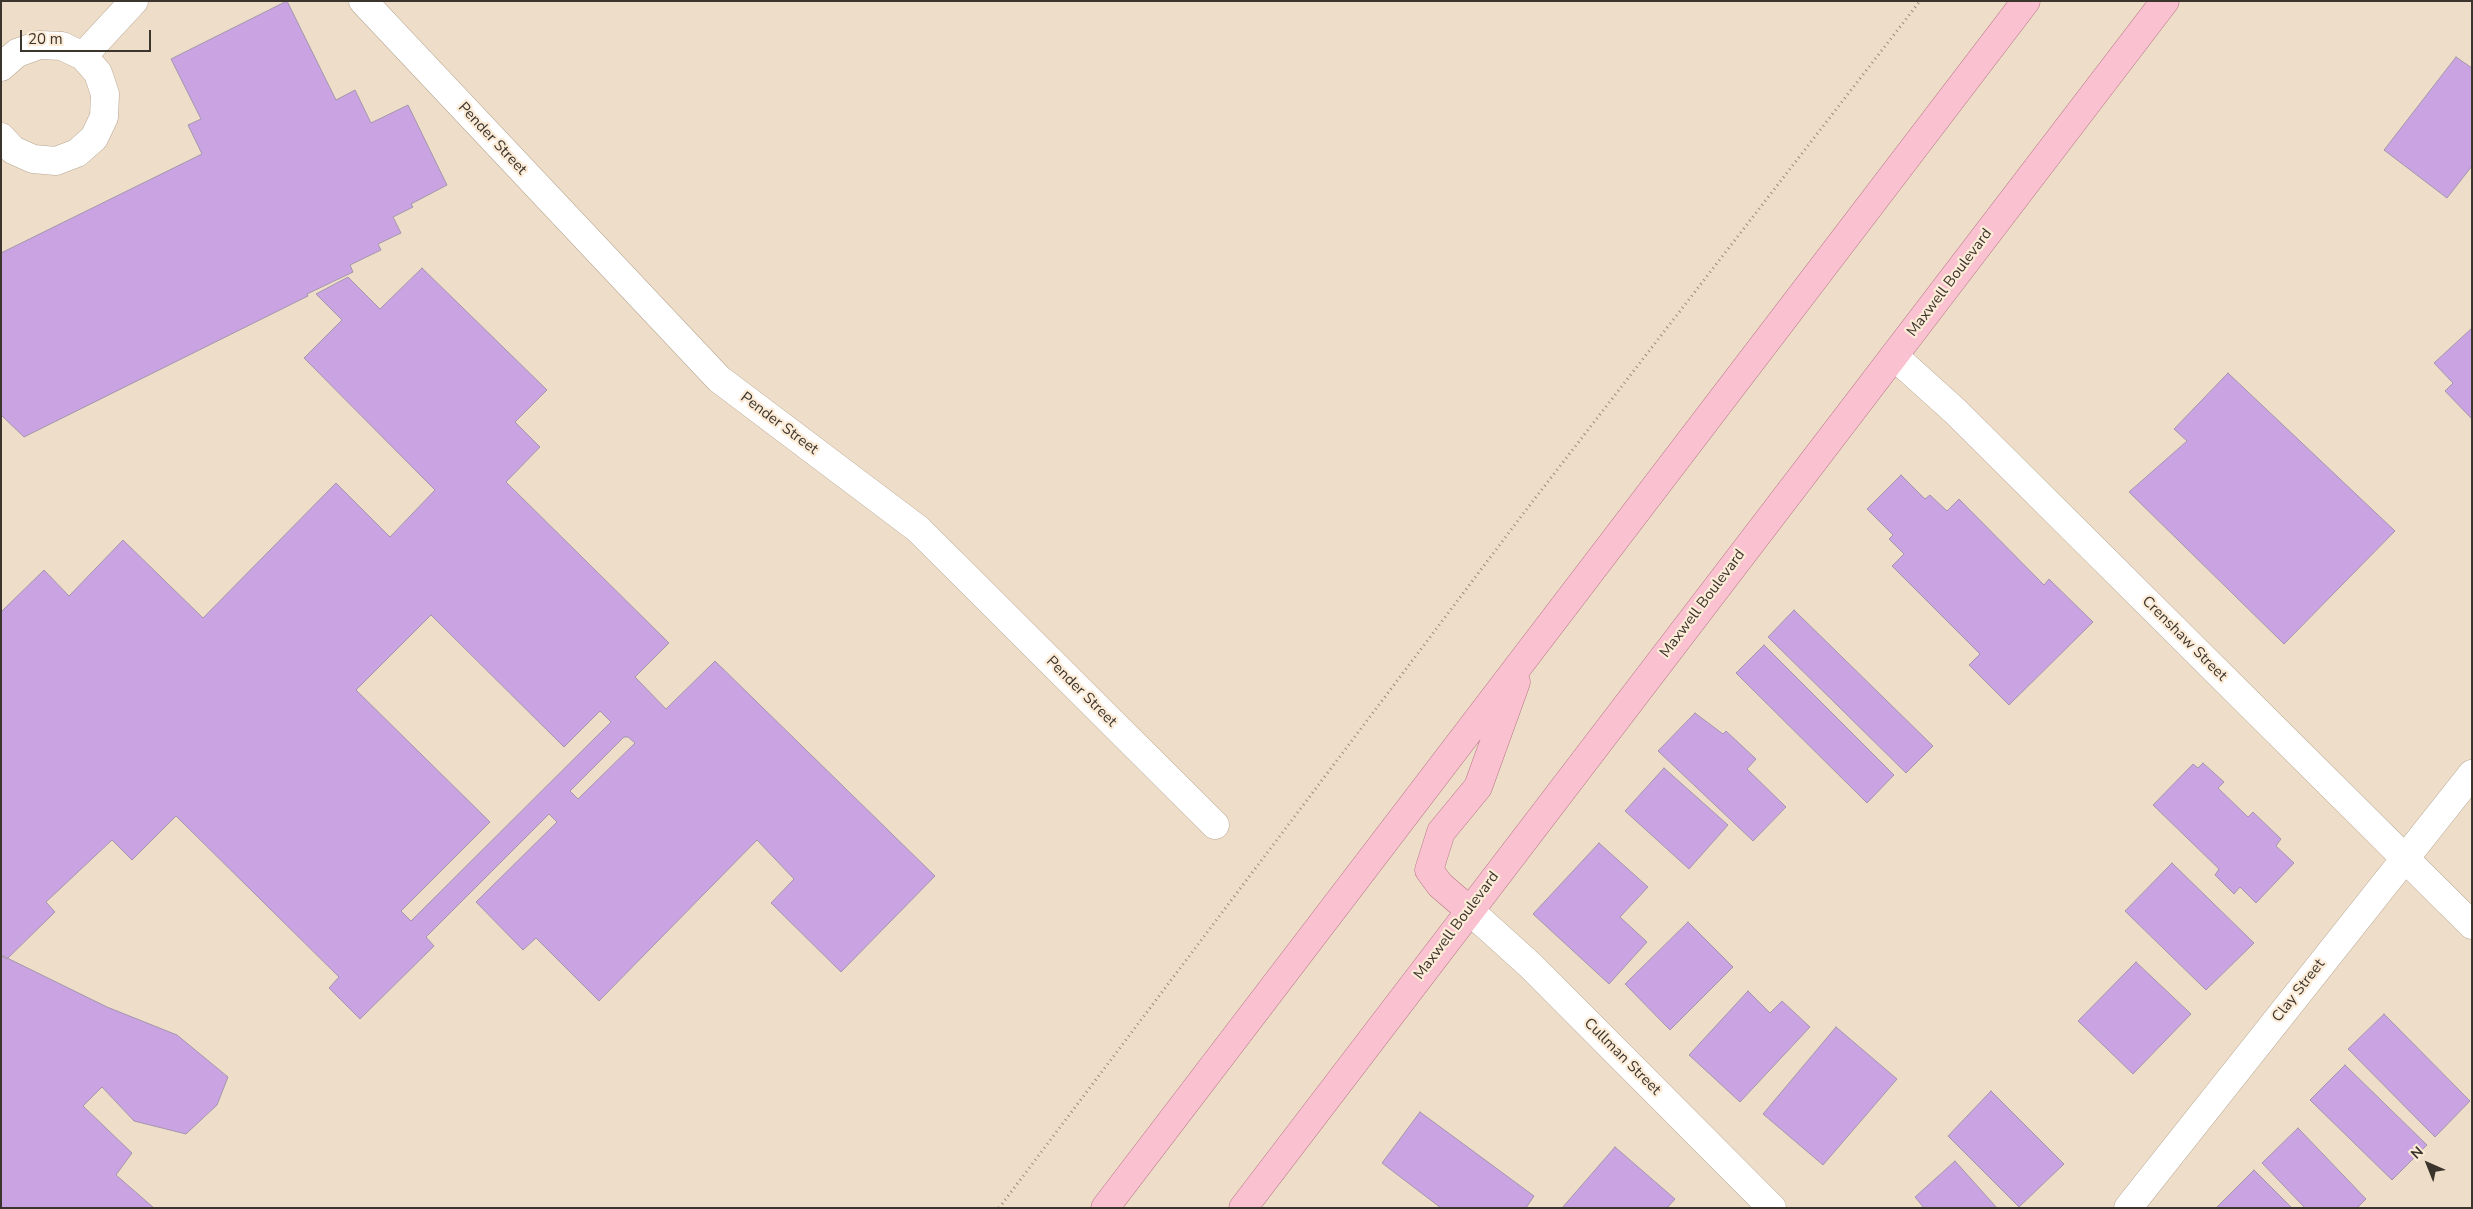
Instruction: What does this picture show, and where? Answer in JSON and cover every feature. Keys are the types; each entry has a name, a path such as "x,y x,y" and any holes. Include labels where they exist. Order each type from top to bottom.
{"main road":[{"path":"1105,1208 2026,1"},
{"name":"Maxwell Boulevard","path":"1243,1208 2165,1"},
{"path":"1469,910 1440,885 1429,870 1441,832 1478,787 1525,657"}],"street":[{"path":"83,56 134,1"},
{"name":"Pender Street","path":"363,1 719,379 918,529 1215,825"},
{"path":"1,67 17,53 39,45 62,46 83,56 98,73 105,94 104,117 94,138 77,153 56,161 33,159 13,150 1,137"},
{"name":"Crenshaw Street","path":"1894,356 1954,411 2472,926"},
{"name":"Clay Street","path":"2128,1208 2472,774"},
{"name":"Cullman Street","path":"1469,910 1530,965 1772,1208"}],"path":[{"path":"999,1208 1526,510 1920,1"}],"building":[{"path":"287,1 336,100 355,90 371,123 408,105 447,185 411,204 413,207 393,217 401,233 378,244 381,250 350,265 353,272 24,437 1,415 1,253 202,154 188,125 201,119 171,59"},
{"path":"2456,57 2472,68 2472,166 2447,198 2384,150"},
{"path":"422,268 547,390 515,422 540,447 506,482 669,643 635,677 666,709 715,661 935,876 841,972 771,903 794,879 757,840 599,1001 536,938 523,950 476,902 557,822 549,814 426,937 434,946 360,1019 329,988 339,977 176,816 132,860 112,840 46,902 55,912 7,959 1,956 1,612 44,570 69,596 123,540 203,618 336,483 390,537 435,490 304,358 342,320 316,294 348,277 380,309","holes":["431,615 564,747 600,711 611,722 411,921 401,911 490,822 356,690","624,737 628,737 635,743 578,799 570,791"]},
{"path":"2472,328 2472,419 2445,391 2453,383 2434,363"},
{"path":"2228,373 2395,531 2284,644 2129,492 2187,441 2174,429"},
{"path":"1901,475 1925,499 1930,495 1947,511 1959,499 2044,585 2049,579 2093,622 2009,705 1969,665 1980,654 1892,566 1904,554 1889,539 1893,535 1867,509"},
{"path":"1794,610 1933,746 1906,773 1768,637"},
{"path":"1764,645 1894,775 1867,803 1736,673"},
{"path":"1695,713 1723,734 1726,731 1756,759 1747,769 1786,807 1753,841 1658,751"},
{"path":"2203,763 2224,782 2218,788 2248,817 2253,812 2281,839 2276,846 2294,863 2256,903 2240,887 2234,894 2215,875 2219,869 2153,805 2193,764 2198,768"},
{"path":"1664,768 1728,825 1689,869 1625,811"},
{"path":"1599,843 1648,887 1620,917 1647,942 1609,984 1533,914"},
{"path":"2172,863 2254,943 2206,990 2125,911"},
{"path":"1688,922 1733,967 1670,1030 1625,984"},
{"path":"1,955 107,1007 177,1035 228,1077 217,1105 186,1134 134,1121 102,1087 83,1106 132,1153 116,1175 154,1208 1,1208"},
{"path":"2136,962 2191,1014 2133,1074 2078,1021"},
{"path":"1748,991 1770,1013 1782,1001 1810,1027 1740,1102 1689,1055"},
{"path":"2384,1014 2470,1101 2435,1137 2348,1049"},
{"path":"1836,1027 1897,1079 1823,1165 1763,1114"},
{"path":"2345,1065 2427,1145 2392,1180 2310,1100"},
{"path":"1991,1091 2064,1164 2019,1207 1948,1136"},
{"path":"1420,1112 1534,1196 1526,1208 1441,1208 1382,1163"},
{"path":"2298,1128 2366,1199 2357,1208 2305,1208 2262,1163"},
{"path":"1615,1147 1675,1199 1667,1208 1562,1208"},
{"path":"1955,1161 1997,1208 1924,1208 1915,1197"},
{"path":"2254,1170 2292,1208 2216,1208"}]}
